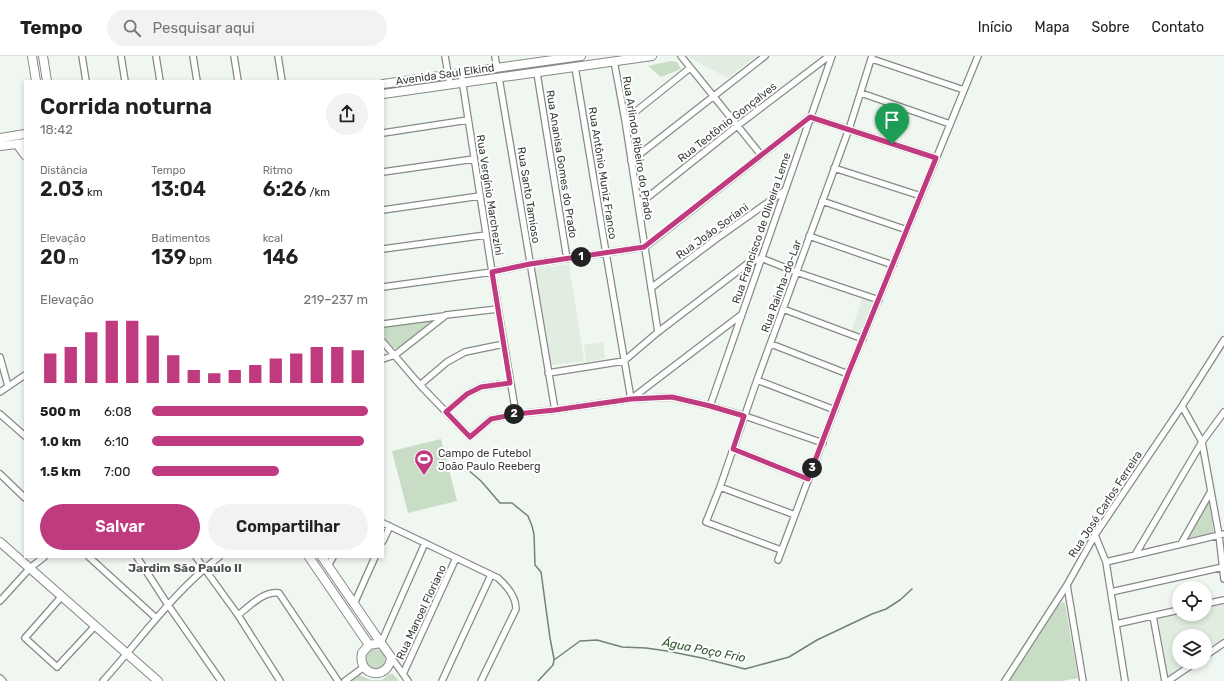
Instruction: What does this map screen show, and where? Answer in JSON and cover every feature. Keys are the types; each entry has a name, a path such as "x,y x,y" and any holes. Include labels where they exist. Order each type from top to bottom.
{"main road":[{"path":"32,56 36,80"},
{"path":"43,56 46,80"},
{"name":"Avenida Saul Elkind","path":"384,84 496,68 542,59 581,56"},
{"name":"Avenida Saul Elkind","path":"384,94 652,56"},
{"path":"0,138 24,134"},
{"path":"0,146 21,143"},
{"path":"0,542 158,681"},
{"path":"311,558 369,645"},
{"path":"323,558 391,657 389,666 381,672 372,673 364,667 361,660 362,653 369,645 381,644"}],"street":[{"path":"82,56 86,80"},
{"path":"121,56 125,80"},
{"path":"156,56 160,80"},
{"path":"193,56 196,80"},
{"path":"234,56 238,80"},
{"path":"278,56 282,80"},
{"path":"445,56 450,85"},
{"path":"495,56 496,68"},
{"path":"681,56 762,155"},
{"path":"631,161 765,56"},
{"name":"Rua Francisco de Oliveira Leme","path":"710,406 785,191 830,56"},
{"name":"Rua Teotônio Gonçalves","path":"638,205 737,126 830,56"},
{"path":"778,560 848,374 977,56"},
{"path":"872,58 964,90"},
{"name":"Rua Rainha-do-Lar","path":"781,550 706,522 720,487 744,416 848,130 872,58"},
{"name":"Rua Arlindo Ribeiro do Prado","path":"614,61 625,120 658,332"},
{"name":"Rua Antônio Muniz Franco","path":"575,67 631,399"},
{"path":"625,120 690,68"},
{"name":"Rua Vergínio Marchezini","path":"460,73 516,414"},
{"name":"Rua Ananisa Gomes do Prado","path":"537,73 567,259"},
{"name":"Rua Santo Tamioso","path":"499,78 555,410"},
{"path":"861,93 950,124"},
{"path":"384,287 492,272 530,264 644,247 810,117 936,158"},
{"path":"384,133 468,120"},
{"path":"384,172 474,159"},
{"path":"834,168 921,196"},
{"name":"Rua João Soriani","path":"651,288 716,239 785,191"},
{"path":"384,210 480,196"},
{"path":"822,201 907,230"},
{"path":"384,249 486,235"},
{"path":"809,236 893,265"},
{"path":"548,373 624,361 658,332 747,264 761,258 796,272 879,300"},
{"path":"783,308 863,339"},
{"path":"384,324 498,309"},
{"path":"384,359 395,355 446,315"},
{"path":"631,399 741,315"},
{"name":"Rua José Carlos Ferreira","path":"1005,681 1067,585 1095,534 1182,406 1224,340"},
{"path":"384,343 420,385 470,437 491,419 516,414 631,399 672,397 744,416 823,442"},
{"path":"420,385 447,362 465,352 504,344"},
{"path":"771,344 848,374"},
{"path":"0,357 8,386"},
{"path":"0,392 24,376"},
{"path":"757,380 835,410"},
{"path":"446,412 467,394 481,387 510,383"},
{"path":"1182,406 1202,442 1221,535 1224,579"},
{"path":"1135,555 1202,442 1224,412"},
{"path":"0,414 24,435"},
{"path":"733,449 808,479"},
{"path":"0,474 24,497"},
{"path":"720,487 795,515"},
{"path":"1181,544 1211,490"},
{"path":"384,523 492,575 502,582 510,591 516,609 481,681"},
{"path":"384,539 390,526"},
{"path":"1095,534 1106,562 1124,681"},
{"path":"1106,562 1221,535"},
{"path":"381,644 425,543"},
{"path":"0,601 30,568 43,558"},
{"path":"90,558 156,618"},
{"path":"138,558 168,605 222,681"},
{"path":"197,558 238,615 280,681"},
{"path":"103,681 128,654 168,605 204,568 218,558"},
{"path":"328,566 332,558"},
{"path":"354,604 376,558"},
{"name":"Rua Manoel Floriano","path":"403,674 456,558"},
{"path":"1111,592 1223,567"},
{"path":"442,681 492,575"},
{"path":"1067,585 1083,681"},
{"path":"238,615 263,596 273,592 280,593 338,681"},
{"path":"62,596 25,638 57,667 95,626"},
{"path":"1212,603 1224,600"},
{"path":"1116,624 1172,612"},
{"path":"1153,616 1166,681 1185,669"},
{"path":"1212,651 1224,643"},
{"path":"391,657 408,681"},
{"path":"345,681 364,667"},
{"path":"0,678 3,681"}],"shaded area":[{"path":"756,56 728,78 688,57"},
{"path":"569,264 584,361 552,365 549,364 533,269"},
{"path":"862,299 873,302 860,335 851,332"},
{"path":"603,342 605,358 586,362 584,345"},
{"path":"1224,604 1224,641 1212,649 1212,629 1172,629 1172,669 1182,669 1168,678 1158,618 1172,615 1172,621 1212,621 1212,607"}],"green space":[{"path":"671,61 677,62 681,69 661,77 648,66"},
{"path":"430,320 432,322 398,348 394,348 384,337 384,326"},
{"name":"Campo de Futebol João Paulo Reeberg","path":"441,439 457,501 408,513 392,451"},
{"path":"1209,502 1214,533 1187,538"},
{"path":"1064,602 1078,678 1062,681 1009,681 1057,607"},
{"path":"371,649 379,649 385,655 385,663 379,669 371,669 365,663 365,655"},
{"path":"389,674 393,674 399,681 351,681 359,675 371,680 382,680"}],"waterway":[{"path":"460,463 481,481 500,503 512,503 528,516 534,534 535,565 541,572 554,659"},
{"name":"Água Poço Frio","path":"538,681 553,665 554,660 580,641 597,640 622,647 667,651 745,669 789,657 817,640 886,609 900,600 912,589"}],"place":[{"name":"Campo de Futebol João Paulo Reeberg","path":"424,476"}],"district":[{"name":"Jardim São Paulo II","path":"185,568"}],"route":[{"path":"810,117 892,144 936,158 848,374 808,479 733,449 744,416 672,397 631,399 516,414 491,419 470,437 446,412 467,394 481,387 510,383 492,272 530,264 644,247 810,117"}]}
